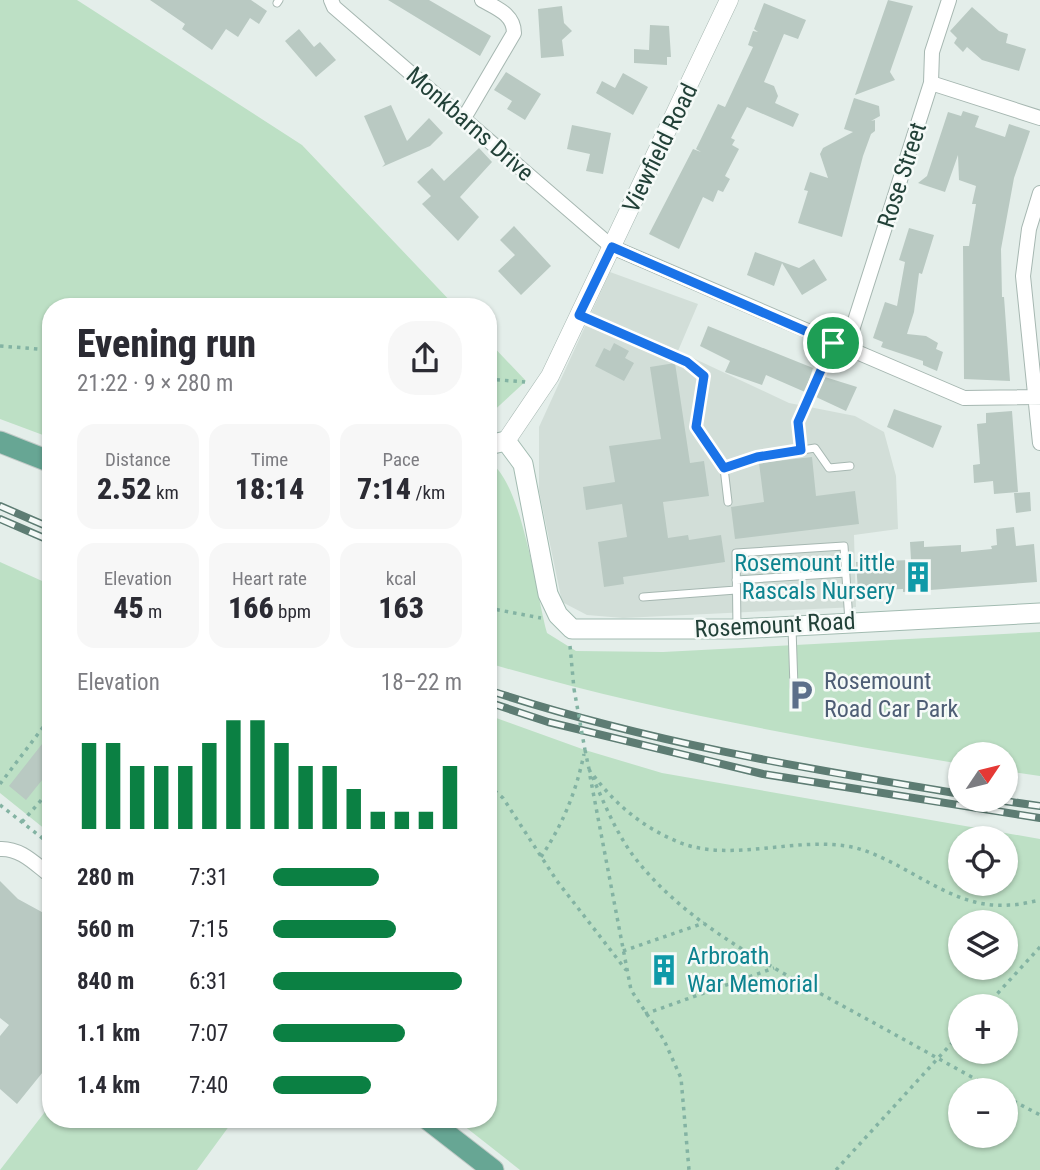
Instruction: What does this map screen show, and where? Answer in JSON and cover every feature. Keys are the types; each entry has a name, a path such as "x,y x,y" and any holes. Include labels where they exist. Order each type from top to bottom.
{"main road":[{"path":"0,442 42,459"},
{"path":"497,443 523,464 548,594 565,622"},
{"name":"Rosemount Road","path":"565,622 737,629 1040,613"},
{"path":"439,1128 493,1170"}],"street":[{"path":"464,118 514,33 514,24 508,16 482,0"},
{"name":"Viewfield Road","path":"497,443 545,384 729,0"},
{"name":"Rose Street","path":"840,346 931,83 932,52 949,0"},
{"name":"Monkbarns Drive","path":"330,2 612,247 964,398 1038,397"},
{"path":"931,83 1040,118"},
{"path":"1040,193 1029,229 1023,276 1038,397 1040,443"},
{"path":"0,849 23,854 42,869"}],"lane":[{"path":"579,315 687,362 704,376 696,427 724,468 728,502"},
{"path":"801,450 798,422 840,346"},
{"path":"724,468 757,457 815,449 829,468 850,466"},
{"path":"737,629 736,552 844,546 849,622"},
{"path":"736,580 846,573"},
{"path":"643,597 736,590"},
{"path":"792,626 794,687"}],"path":[{"path":"0,346 42,348"},
{"path":"497,380 545,384"},
{"path":"497,610 565,622 574,689 631,990 664,1040 679,1071 689,1170"},
{"path":"0,784 42,728"},
{"path":"541,857 561,827 578,782 585,750"},
{"path":"589,769 613,802 638,820 678,842 731,849 827,844 855,848 886,859 949,893 974,902 1007,906 1040,900"},
{"path":"589,769 610,817 632,853 664,891 704,923 774,968 974,1078"},
{"path":"497,793 627,972"},
{"path":"22,822 42,799"},
{"path":"0,805 42,838"},
{"path":"623,951 704,923"},
{"path":"997,994 1040,947"},
{"path":"645,1014 774,968"},
{"path":"836,1170 948,1047"},
{"path":"1018,1103 1040,1115"}],"shaded area":[{"path":"610,272 698,304 678,351 789,403 855,416 884,432 896,476 898,529 854,535 856,607 623,618 587,615 562,602 539,491 539,427"}],"green space":[{"path":"0,0 77,0 302,145 447,298 42,298 42,435 0,419"},
{"path":"497,350 526,381 497,408"},
{"path":"497,469 512,494 520,516 547,633 576,651 663,652 1040,632 1040,776 1018,773 1018,742 948,742 948,762 782,732 605,694 497,665"},
{"path":"0,562 42,581 42,827 0,793"},
{"path":"497,718 585,750 662,773 966,826 948,826 948,896 1018,896 1018,835 1040,839 1040,1170 520,1170 467,1128 497,1128"},
{"path":"42,1116 42,1128 228,1128 197,1170 0,1170"}],"building":[{"path":"150,0 251,0 267,11 259,24 250,18 238,37 226,29 212,50 182,29 185,24"},
{"path":"388,0 429,0 491,36 480,56"},
{"path":"888,0 913,6 890,72 895,80 855,95"},
{"path":"764,3 806,20 798,39 784,34 764,82 774,86 778,96 775,103 799,114 793,127 747,107 731,138 735,140 732,145 739,149 725,176 730,179 723,192 718,190 713,202 703,197 679,249 649,234 693,149 701,152 696,149 718,104 725,107 753,47 748,45 753,31 758,32 754,29"},
{"path":"562,6 564,23 572,31 562,40 564,56 541,58 538,9"},
{"path":"972,7 999,31 1008,34 1006,43 1026,49 1019,71 982,60 967,47 963,52 954,43 957,38 950,31"},
{"path":"650,25 669,26 671,57 667,57 667,65 634,63 634,49 649,50"},
{"path":"299,29 314,47 320,42 336,60 316,77 285,41"},
{"path":"506,72 541,94 525,120 507,109 512,101 494,90"},
{"path":"623,73 648,87 633,115 596,93 602,81 615,88"},
{"path":"854,98 879,106 880,116 871,121 875,120 875,131 871,134 863,156 842,237 798,223 808,191 804,190 810,172 828,178 820,154 823,148 853,132 844,129"},
{"path":"391,105 407,141 429,118 443,133 430,146 382,167 385,164 364,116"},
{"path":"963,111 979,116 975,127 1005,137 1009,124 1030,131 1014,178 1001,249 1002,297 1010,381 964,379 963,246 969,246 976,186 959,180 958,155 945,192 918,183 927,176 948,112 961,116"},
{"path":"572,125 611,133 603,174 586,171 590,154 567,149"},
{"path":"479,148 492,162 460,197 479,217 458,241 422,204 431,196 417,182 432,168 444,181"},
{"path":"514,226 551,266 521,295 498,271 515,255 500,240"},
{"path":"909,228 934,235 922,274 919,273 914,312 907,334 926,336 938,343 936,349 943,352 937,371 923,365 923,361 881,347 883,342 873,338 885,302 897,306 905,262 899,260"},
{"path":"755,252 799,268 814,259 827,280 802,295 782,263 774,286 747,275"},
{"path":"708,326 813,368 805,392 766,375 762,385 725,372 730,361 700,346"},
{"path":"614,343 629,351 625,358 634,363 624,381 595,366 604,348 610,351"},
{"path":"675,363 690,463 704,461 709,496 663,502 668,538 688,535 689,540 721,535 725,562 623,577 624,584 604,587 598,542 627,537 622,504 586,510 583,487 615,482 609,446 661,439 650,367"},
{"path":"825,377 857,387 846,411 816,397"},
{"path":"894,409 942,426 933,448 887,427"},
{"path":"1012,411 1018,492 994,494 993,481 974,483 973,465 980,464 977,424 986,423 986,413"},
{"path":"812,457 816,496 855,491 859,524 735,539 731,507 764,502 759,463"},
{"path":"1030,492 1031,511 1016,513 1014,493"},
{"path":"1014,527 1016,546 1034,544 1037,582 903,592 903,589 858,591 856,562 911,560 910,542 924,541 924,547 961,545 961,552 992,549 991,546 997,545 996,529"},
{"path":"42,744 42,780 26,800 9,786"},
{"path":"0,881 18,899 42,912 42,1073 17,1104 0,1089 0,1036 9,1025 0,1018"}],"railway":[{"path":"0,506 42,524"},
{"path":"0,519 42,537"},
{"path":"497,693 605,724 723,751 948,792"},
{"path":"497,705 548,722 763,774 1040,818"},
{"path":"1018,803 1040,806"}],"place":[{"name":"Rosemount Little Rascals Nursery","path":"918,577"},
{"name":"Rosemount Road Car Park","path":"801,695"},
{"name":"Arbroath War Memorial","path":"664,970"}],"route":[{"path":"612,247 833,343 798,422 801,450 757,457 724,468 696,427 704,376 687,362 579,315 612,247"}]}
